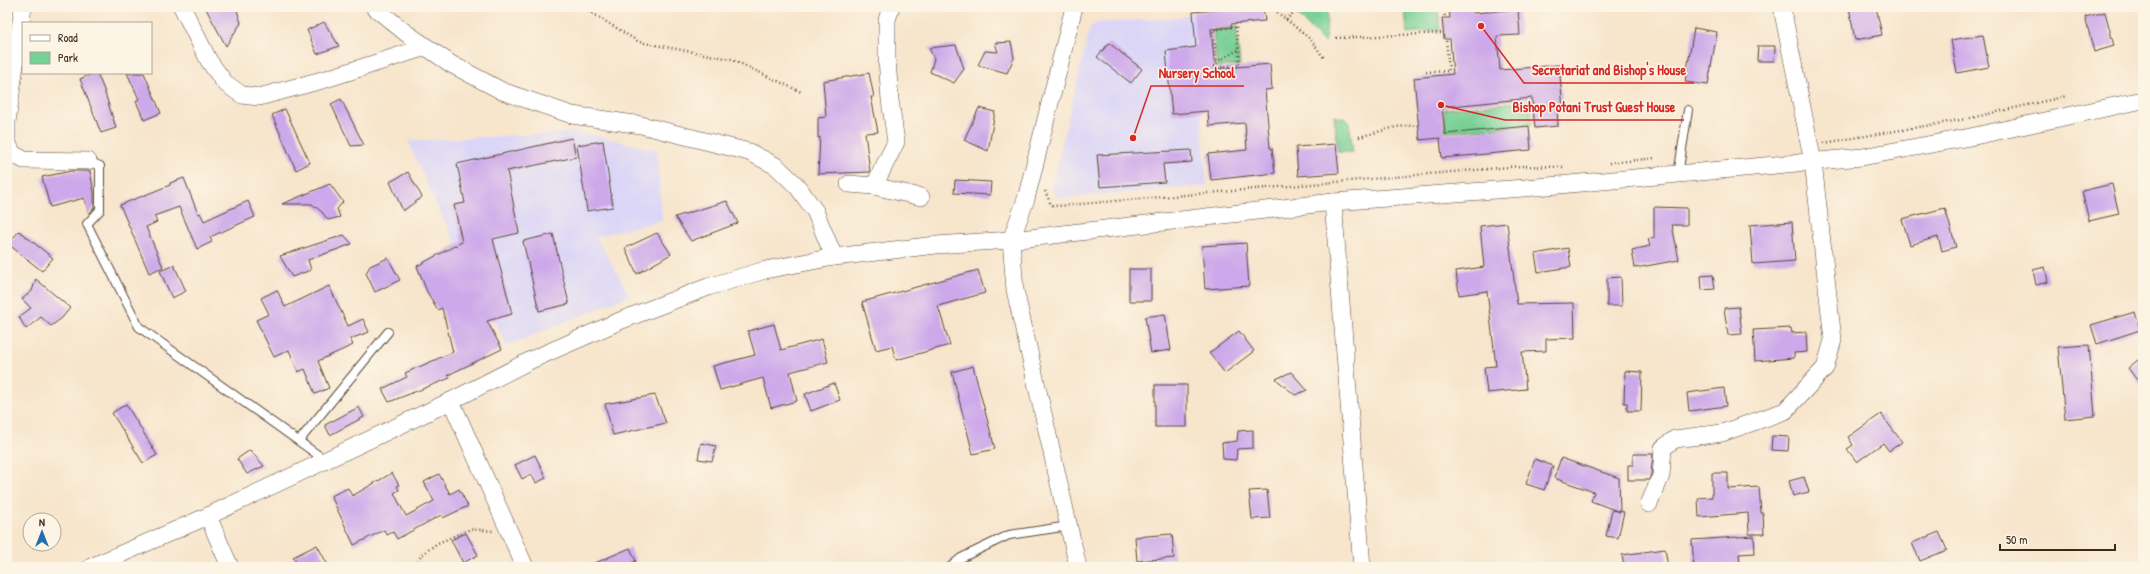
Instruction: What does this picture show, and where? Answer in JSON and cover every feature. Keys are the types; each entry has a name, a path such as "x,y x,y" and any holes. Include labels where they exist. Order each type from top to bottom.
{"street":[{"path":"23,7 7,122 7,140 13,154 24,160 88,161"},
{"path":"182,7 209,61 225,83 242,95 259,97 326,79 426,46"},
{"path":"374,7 451,64 502,91 572,115 641,125 749,152 776,166 797,186 815,211 834,257"},
{"path":"874,186 896,142 890,100 888,59 887,20 892,7"},
{"path":"1074,7 1026,199 1011,240 1015,290 1078,567"},
{"path":"1649,504 1661,476 1663,448 1675,439 1722,433 1785,411 1825,368 1833,340 1813,162 1783,13"},
{"path":"91,567 208,516 451,401 531,360 622,320 708,287 765,270 834,257 936,245 1011,240 1333,202 1678,175 1862,157 1970,137 2143,100"},
{"path":"849,184 874,186 921,197"},
{"path":"1333,202 1362,567"},
{"path":"451,401 525,567"},
{"path":"208,516 230,567"}],"lane":[{"path":"1678,175 1688,110"},
{"path":"88,161 100,166 100,210 87,224 138,327 326,460"},
{"path":"299,441 388,332"},
{"path":"950,567 961,558 1009,535 1069,526"}],"path":[{"path":"582,7 639,42 731,59 801,92"},
{"path":"1271,7 1310,39 1324,58"},
{"path":"1286,20 1299,7"},
{"path":"1444,7 1445,18"},
{"path":"1236,27 1238,50 1240,65 1217,67 1213,30 1236,27"},
{"path":"1336,38 1443,33"},
{"path":"1426,72 1449,71 1446,39"},
{"path":"1216,62 1238,50"},
{"path":"1810,145 1966,119 2067,96"},
{"path":"1359,137 1396,127 1419,125"},
{"path":"1604,163 1680,157"},
{"path":"1047,185 1045,192 1051,205 1058,206 1521,166 1566,167"},
{"path":"413,567 418,563 421,555 438,543 471,529 493,531 505,525"}],"shaded area":[{"path":"1193,12 1207,186 1058,198 1051,189 1090,28 1097,23 1183,17"},
{"path":"579,132 657,150 662,220 596,237 630,295 507,346 436,204 408,141"}],"green space":[{"path":"1301,7 1328,7 1325,43 1296,14"},
{"path":"1405,7 1438,7 1440,30 1407,33"},
{"path":"1236,27 1240,65 1217,67 1213,30"},
{"path":"1530,101 1532,125 1446,132 1444,109"},
{"path":"1334,116 1346,119 1349,122 1353,152 1338,152"}],"building":[{"path":"205,7 236,7 241,23 226,46"},
{"path":"1263,7 1265,21 1231,24 1232,27 1211,29 1215,69 1270,64 1272,89 1265,90 1270,148 1272,148 1275,173 1211,180 1208,154 1247,150 1245,123 1209,126 1208,111 1172,114 1166,51 1196,47 1193,12"},
{"path":"1449,7 1473,7 1474,13 1518,9 1520,35 1497,36 1500,70 1559,65 1563,109 1557,109 1558,126 1535,128 1532,98 1442,107 1445,134 1529,126 1531,150 1442,158 1440,138 1420,140 1414,78 1453,74 1450,39 1444,39 1442,18 1450,18"},
{"path":"1849,7 1876,7 1882,35 1855,40"},
{"path":"2105,12 2114,46 2094,52 2085,17"},
{"path":"324,22 339,46 317,54 307,30"},
{"path":"1694,28 1717,32 1708,85 1685,82"},
{"path":"1983,35 1989,67 1957,73 1951,40"},
{"path":"1011,42 1014,58 1007,73 978,65 985,51 998,52 995,43"},
{"path":"1109,43 1142,69 1131,83 1097,57"},
{"path":"956,45 964,69 954,83 930,72 934,59 929,48"},
{"path":"1758,46 1775,46 1774,61 1757,61"},
{"path":"869,73 874,97 871,97 878,132 865,133 870,172 818,174 820,137 818,138 818,118 826,117 823,81"},
{"path":"92,74 97,74 116,128 101,133 80,79"},
{"path":"127,74 144,74 161,113 144,120 136,101 139,99"},
{"path":"341,99 364,145 351,146 331,104"},
{"path":"979,108 995,112 988,151 964,140"},
{"path":"285,109 310,163 296,170 272,115"},
{"path":"572,138 576,157 507,171 519,233 493,239 512,314 487,321 502,349 448,375 450,378 389,402 382,389 407,377 405,373 453,352 442,308 438,310 427,292 417,266 462,242 454,205 465,203 457,164"},
{"path":"603,141 613,207 587,211 577,145"},
{"path":"1336,144 1339,173 1298,176 1296,147"},
{"path":"1191,150 1192,162 1163,164 1165,182 1100,187 1097,155"},
{"path":"71,171 90,171 94,192 94,208 89,214 84,198 50,207 42,177"},
{"path":"408,172 422,197 403,211 390,182"},
{"path":"184,178 198,214 200,213 204,221 248,201 255,217 210,237 212,242 197,249 179,207 154,216 157,222 146,227 163,267 149,273 120,205"},
{"path":"955,180 991,182 990,195 954,193"},
{"path":"330,184 343,202 337,209 340,217 328,220 322,212 312,204 282,204"},
{"path":"2112,184 2119,214 2089,221 2082,191"},
{"path":"727,201 738,223 691,241 675,217"},
{"path":"1654,207 1687,208 1687,225 1672,225 1679,260 1635,268 1632,250 1650,246 1648,239 1654,238"},
{"path":"1945,208 1956,247 1942,251 1938,237 1910,245 1902,219"},
{"path":"1792,222 1795,261 1753,264 1750,225"},
{"path":"1507,223 1517,304 1574,303 1575,338 1546,339 1546,351 1522,352 1526,389 1487,393 1484,367 1496,366 1487,291 1459,295 1456,271 1484,267 1480,226"},
{"path":"19,231 53,258 42,271 8,244"},
{"path":"657,233 671,254 637,274 625,248"},
{"path":"553,234 569,304 539,311 523,241"},
{"path":"344,235 352,244 308,260 311,270 292,277 280,256"},
{"path":"1246,243 1249,286 1205,289 1202,246"},
{"path":"1568,248 1571,267 1538,272 1535,254"},
{"path":"388,258 400,280 375,292 366,273 370,266"},
{"path":"174,265 186,291 172,298 160,271"},
{"path":"2045,267 2048,282 2036,285 2033,270"},
{"path":"1129,269 1151,269 1151,301 1129,301"},
{"path":"978,270 985,293 938,306 950,345 896,360 892,346 876,350 862,302"},
{"path":"1713,275 1715,289 1702,290 1701,276"},
{"path":"1621,277 1622,306 1607,306 1607,278"},
{"path":"36,279 70,308 62,318 51,326 41,317 26,329 19,317 31,308 22,299 32,291"},
{"path":"329,286 348,326 363,319 369,332 350,339 353,345 318,361 329,388 315,394 305,369 298,372 289,350 274,357 256,320 269,314 261,298 277,290 285,307"},
{"path":"1739,307 1742,334 1728,335 1724,308"},
{"path":"2135,312 2140,330 2097,344 2091,325"},
{"path":"1165,314 1171,350 1151,353 1145,317"},
{"path":"774,324 781,350 822,339 828,362 790,372 797,401 771,408 763,378 720,390 713,366 755,355 748,331"},
{"path":"1791,328 1792,333 1806,332 1807,352 1794,353 1794,358 1755,361 1753,330"},
{"path":"1239,331 1254,351 1225,373 1209,353"},
{"path":"2089,345 2095,416 2065,419 2058,347"},
{"path":"2143,356 2143,388 2128,368"},
{"path":"973,366 995,449 973,454 952,372"},
{"path":"1625,371 1642,372 1641,411 1627,411 1627,403 1624,403"},
{"path":"1291,372 1307,390 1295,395 1276,379"},
{"path":"834,383 840,400 811,411 805,394"},
{"path":"1155,385 1187,385 1187,427 1155,427"},
{"path":"1724,388 1726,406 1689,411 1687,393"},
{"path":"655,395 666,423 613,435 605,404"},
{"path":"126,404 157,455 143,463 112,413"},
{"path":"359,407 364,417 330,435 325,425"},
{"path":"1881,414 1902,442 1889,451 1883,443 1857,462 1847,449 1853,445 1848,437"},
{"path":"1253,430 1253,448 1237,449 1236,460 1223,459 1222,443 1237,441 1238,431"},
{"path":"1772,436 1789,437 1788,451 1771,450"},
{"path":"701,443 716,446 712,461 698,459"},
{"path":"250,450 264,466 247,474 237,459"},
{"path":"1633,454 1653,454 1649,480 1628,480 1628,465 1633,465"},
{"path":"535,455 546,478 536,483 531,474 522,479 515,465"},
{"path":"1561,458 1619,478 1620,512 1591,501 1594,492 1554,478"},
{"path":"1535,459 1553,466 1544,490 1526,484"},
{"path":"392,473 399,485 397,486 399,490 394,493 406,516 434,501 424,482 439,474 450,494 459,489 468,506 443,518 441,515 397,539 393,532 387,535 384,530 354,545 331,496 348,488 352,496"},
{"path":"1712,473 1728,473 1728,489 1759,487 1761,513 1763,513 1764,534 1749,534 1748,513 1699,517 1698,498 1712,497"},
{"path":"1804,477 1809,492 1793,496 1789,481"},
{"path":"1267,490 1270,518 1252,519 1249,491"},
{"path":"1612,510 1624,512 1618,538 1606,536"},
{"path":"1939,532 1947,550 1920,561 1912,543"},
{"path":"466,533 478,555 463,563 451,540"},
{"path":"1172,534 1174,558 1137,561 1135,537"},
{"path":"1754,536 1755,553 1739,554 1740,565 1694,567 1692,540"},
{"path":"317,545 329,567 299,567 293,557"},
{"path":"630,548 636,561 622,567 586,567"},
{"path":"1665,549 1668,567 1624,567 1622,555"}],"place":[{"name":"Secretariat and Bishop's House","path":"1481,26"},
{"name":"Bishop Potani Trust Guest House","path":"1441,105"},
{"name":"Nursery School","path":"1133,138"}]}
